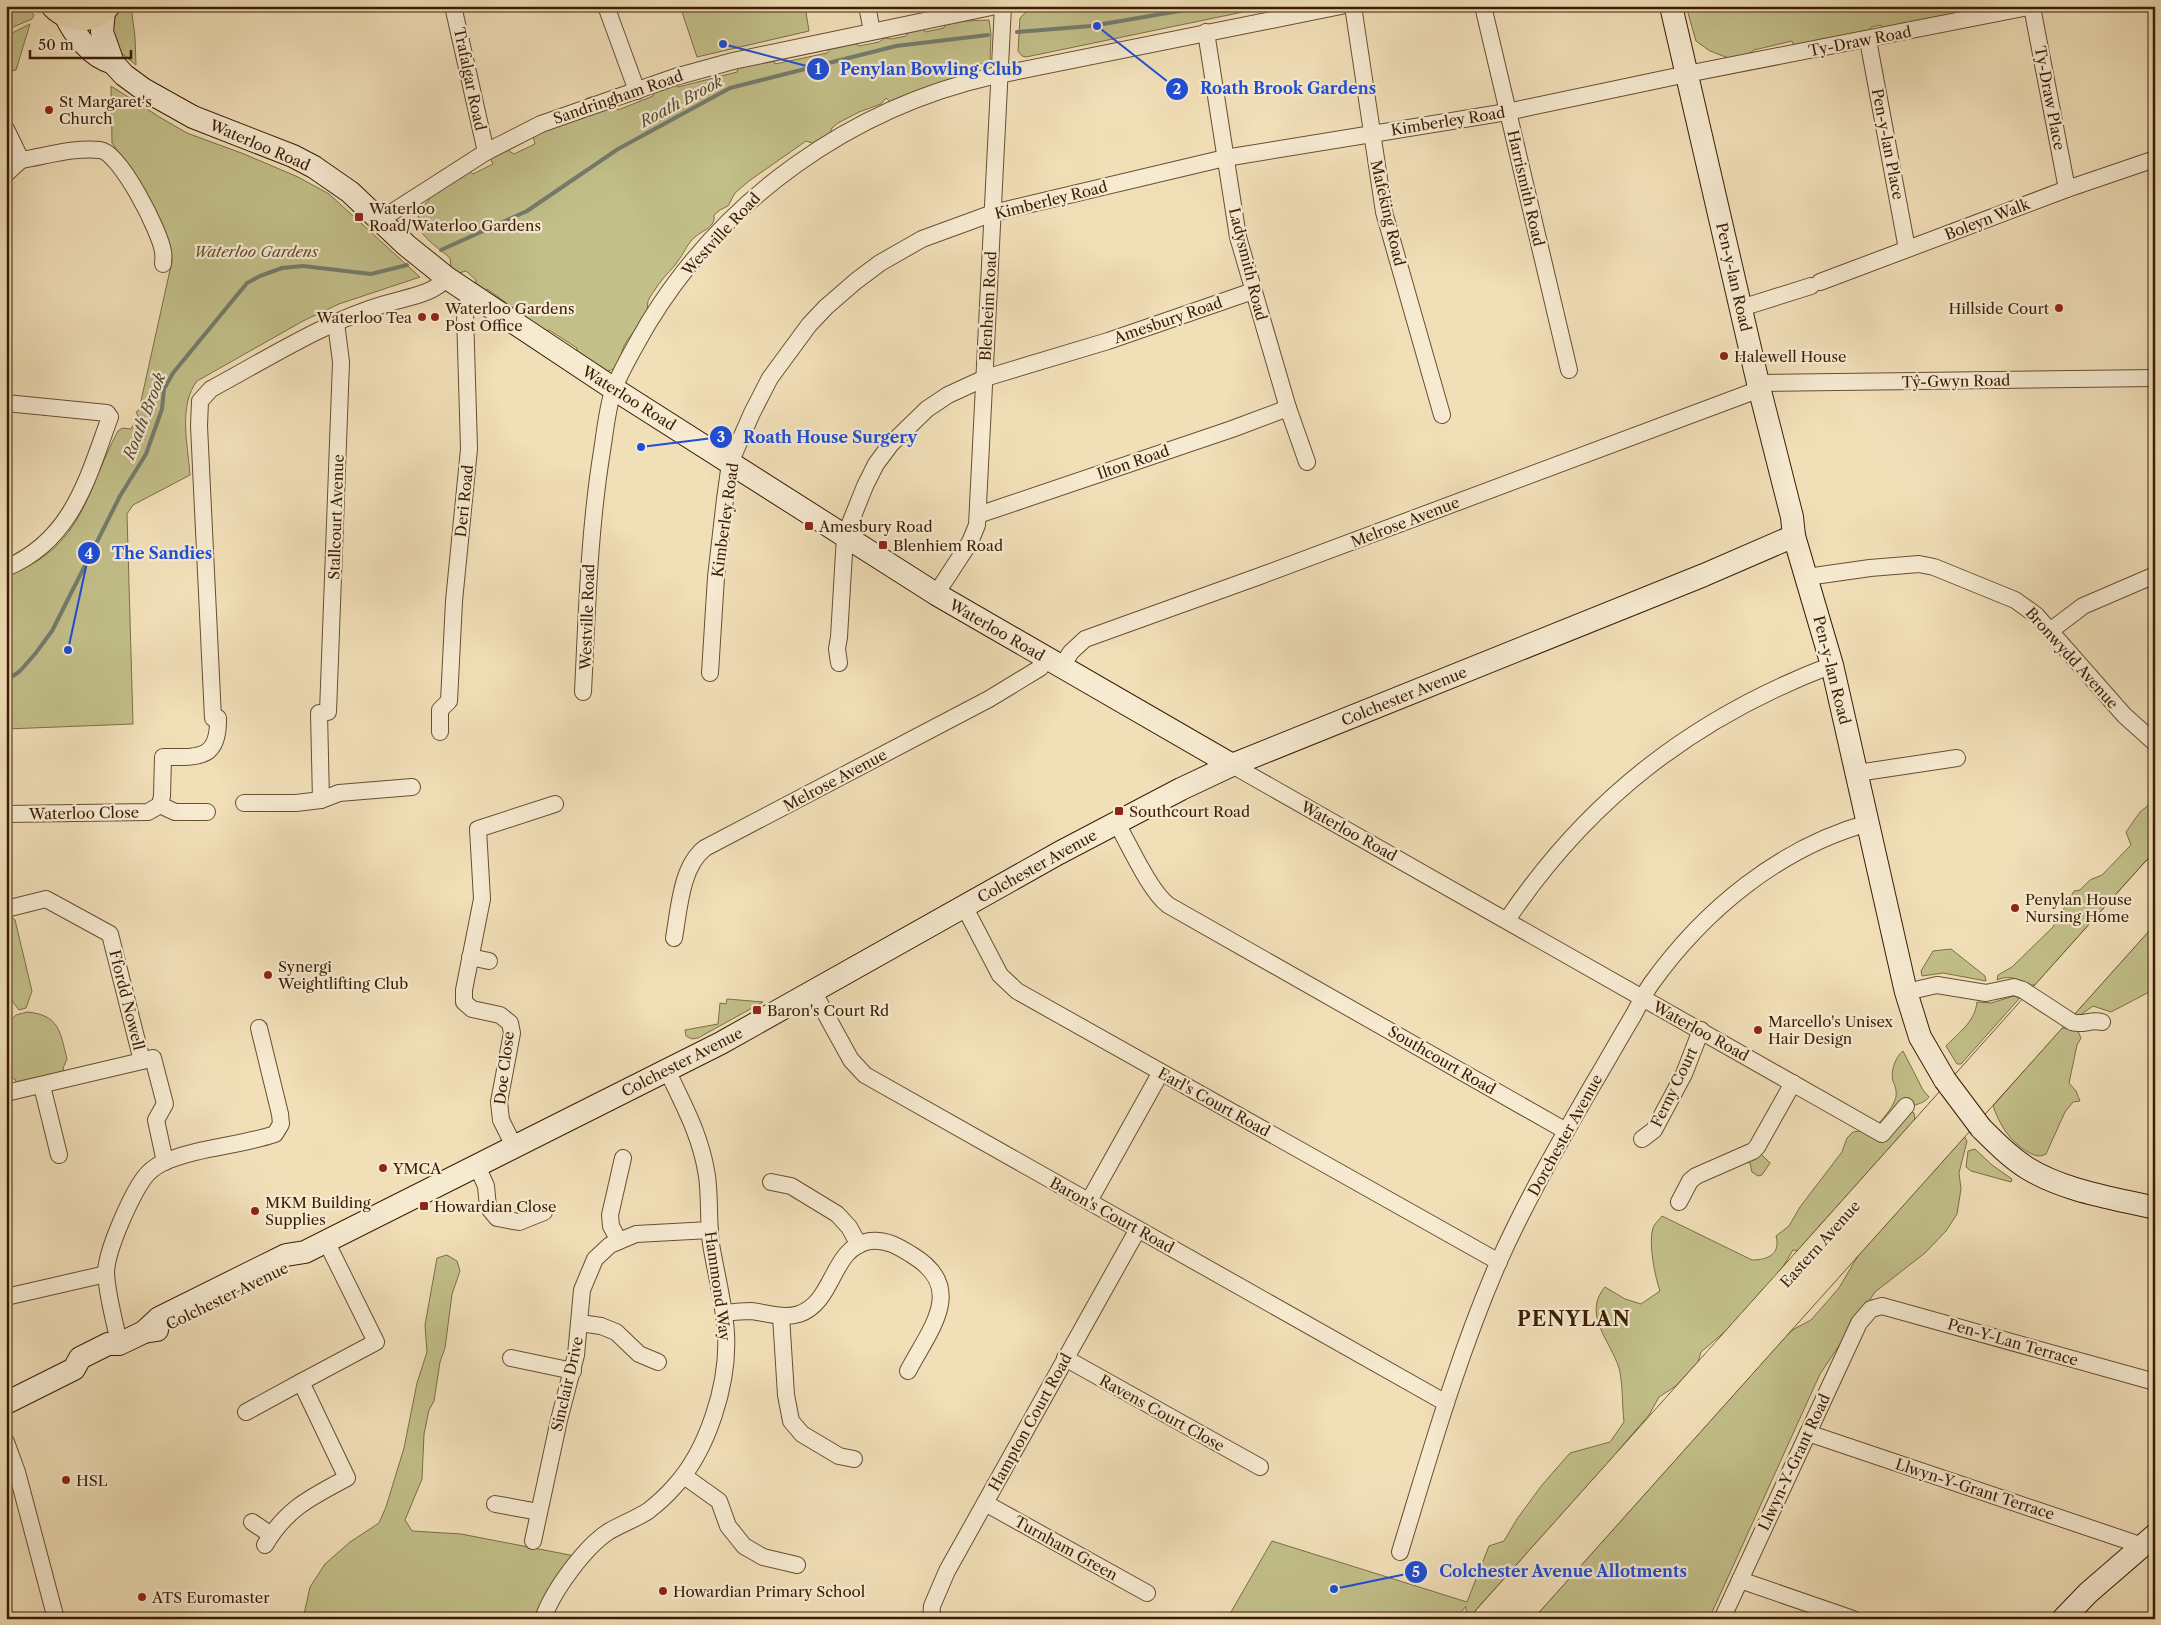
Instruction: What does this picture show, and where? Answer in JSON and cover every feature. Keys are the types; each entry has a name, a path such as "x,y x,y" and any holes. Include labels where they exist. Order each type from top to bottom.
{"highway":[{"name":"Eastern Avenue","path":"1487,1619 2155,872"},
{"name":"Eastern Avenue","path":"1514,1619 2155,903"}],"main road":[{"path":"60,10 85,18 95,16 105,8"}],"street":[{"name":"Trafalgar Road","path":"453,6 486,152"},
{"path":"606,6 637,91"},
{"path":"867,6 872,31"},
{"name":"Sandringham Road","path":"380,220 486,152 541,124 715,65 996,6"},
{"name":"Blenheim Road","path":"936,594 970,542 977,525 1003,6"},
{"name":"Westville Road","path":"583,692 592,521 614,389 638,340 664,299 688,268 732,218 764,188 790,168 859,125 939,91 1000,74 1341,6"},
{"name":"Mafeking Road","path":"1353,6 1384,212 1442,415"},
{"name":"Harrismith Road","path":"1483,6 1569,370"},
{"name":"Pen-y-lan Road","path":"1671,6 1759,386 1792,518 1794,536 1832,665 1906,992 1920,1037 1945,1080 1981,1128 2008,1154 2049,1179 2155,1208"},
{"name":"Ty-Draw Road","path":"1687,74 1868,40 2033,6"},
{"name":"Ty-Draw Place","path":"2033,6 2067,189"},
{"name":"Waterloo Road","path":"105,8 102,32 113,63 124,75 142,89 177,109 213,126 293,156 314,167 350,192 400,239 472,296 614,389 936,594 1232,765 1882,1134 1906,1106"},
{"name":"Waterloo Road","path":"60,10 73,32 103,60 113,63"},
{"name":"Ladysmith Road","path":"1206,32 1238,237 1288,408 1307,462"},
{"name":"Pen-y-lan Place","path":"1868,40 1907,249"},
{"name":"Kimberley Road","path":"710,673 720,545 730,463 752,413 770,378 809,325 826,307 856,281 905,248 942,230 993,214 1225,158 1507,112 1687,74"},
{"path":"6,129 21,160"},
{"path":"6,174 21,160 63,152 101,150 113,156 133,184 160,243 163,252 163,264"},
{"name":"Boleyn Walk","path":"1741,308 1816,284 2067,189 2155,159"},
{"path":"336,323 382,305 435,290 445,276"},
{"name":"Amesbury Road","path":"839,663 837,649 845,536 876,464 891,444 927,409 948,395 985,378 1108,341 1253,291"},
{"name":"Deri Road","path":"440,732 440,710 448,701 454,601 469,449 465,314 472,296"},
{"name":"Stallcourt Avenue","path":"321,800 342,362 336,323"},
{"name":"Waterloo Close","path":"6,814 148,812 160,805 162,796 162,757 196,756 209,751 218,738 199,426 200,401 211,389 336,323"},
{"name":"Tŷ-Gwyn Road","path":"1759,386 2155,378"},
{"name":"Melrose Avenue","path":"674,938 687,870 697,854 705,848 989,699 1040,668 1054,663 1071,652 1085,639 1278,570 1759,386"},
{"path":"6,403 107,413 110,417 70,514 60,529 36,552 6,568"},
{"name":"Ilton Road","path":"978,515 1232,429 1288,408"},
{"name":"Colchester Avenue","path":"6,1403 74,1368 87,1370 114,1354 119,1344 144,1332 158,1318 286,1255 305,1252 721,1043 1116,822 1232,765 1704,575 1794,536"},
{"name":"Bronwydd Avenue","path":"1807,577 1908,564 1926,565 2015,600 2036,615 2124,715 2155,742"},
{"path":"2050,631 2083,606 2155,575"},
{"path":"1507,920 1528,890 1572,836 1601,807 1659,757 1685,738 1726,714 1786,684 1832,665"},
{"path":"1857,773 1957,758"},
{"path":"244,803 296,803 321,800 339,793 412,787"},
{"name":"Doe Close","path":"514,1146 499,1111 512,1033 510,1023 500,1015 472,1009 464,1002 464,990 482,899 478,829 555,804"},
{"name":"Waterloo Close","path":"160,805 175,812 207,812"},
{"name":"Southcourt Road","path":"1116,822 1162,900 1168,905 1566,1131"},
{"name":"Dorchester Avenue","path":"1400,1552 1446,1403 1465,1347 1498,1262 1517,1221 1566,1131 1650,986 1684,944 1743,886 1782,861 1814,844 1868,823"},
{"name":"Ffordd Nowell","path":"6,909 46,899 110,934 142,1061"},
{"name":"Earl's Court Road","path":"964,906 1000,975 1006,983 1017,991 1498,1262"},
{"path":"470,957 490,961"},
{"path":"1906,992 1937,985 1986,994 2014,987 2023,990 2072,1022 2080,1024 2093,1020 2102,1022"},
{"name":"Baron's Court Road","path":"813,991 851,1060 865,1075 1446,1403"},
{"path":"119,1344 106,1274 107,1264 114,1240 137,1188 145,1177 155,1167 177,1157 275,1134 281,1124 259,1028"},
{"name":"Ferny Court","path":"1642,1139 1654,1130 1684,1074 1701,1030"},
{"name":"Ffordd Nowell","path":"6,1094 153,1058 165,1104 156,1120 165,1162"},
{"name":"Hammond Way","path":"543,1619 547,1608 572,1568 593,1545 608,1532 648,1511 684,1476 705,1437 722,1381 726,1347 724,1313 710,1230 707,1178 698,1136 667,1070"},
{"path":"1089,1201 1161,1072"},
{"path":"1678,1202 1690,1181 1696,1176 1748,1155 1758,1147 1793,1083"},
{"path":"42,1086 59,1155"},
{"path":"619,1240 611,1226 610,1215 623,1158"},
{"path":"477,1166 486,1186 488,1207 497,1218 519,1222 544,1212"},
{"path":"771,1182 791,1186 837,1214 849,1227 859,1244"},
{"name":"Hampton Court Road","path":"931,1619 936,1592 1138,1229"},
{"name":"Sinclair Drive","path":"533,1541 559,1420 573,1371 580,1323 582,1290 590,1268 601,1251 619,1240 646,1233 710,1230"},
{"path":"724,1313 752,1311 781,1316 798,1315 815,1306 846,1255 859,1244 878,1240 898,1246 931,1268 940,1285 942,1297 937,1314 908,1371"},
{"path":"246,1412 376,1342 326,1241"},
{"path":"6,1296 106,1274"},
{"name":"Pen-Y-Lan Terrace","path":"1871,1309 1882,1306 2155,1382"},
{"name":"Llwyn-Y-Grant Road","path":"1722,1619 1859,1324 1871,1309"},
{"path":"781,1316 786,1395 791,1421 802,1434 838,1456 854,1459"},
{"path":"580,1323 601,1326 616,1332 639,1354 658,1362"},
{"path":"511,1358 573,1371"},
{"name":"Ravens Court Close","path":"1065,1358 1260,1467"},
{"path":"252,1522 268,1540 276,1527 304,1501 347,1478 301,1382"},
{"name":"Llwyn-Y-Grant Terrace","path":"1808,1433 2149,1540"},
{"path":"6,1442 17,1472 56,1619"},
{"path":"684,1476 719,1501 728,1526 744,1546 763,1557 797,1565"},
{"name":"Turnham Green","path":"985,1503 1147,1593"},
{"path":"495,1504 539,1512"},
{"path":"2063,1619 2088,1593 2149,1540"},
{"path":"1740,1580 1853,1619"}],"green space":[{"path":"6,6 25,6 34,15 32,19 6,30"},
{"path":"121,6 131,6 136,65 114,47 111,23"},
{"path":"680,6 805,6 809,31 697,57"},
{"path":"1050,6 1272,6 1026,57 1022,56 1018,51 1020,18 1026,12"},
{"path":"1686,6 1996,6 1882,28 1881,25 1871,27 1870,30 1863,32 1794,46 1792,41 1754,50 1742,59 1731,59 1710,51 1696,41"},
{"path":"961,19 966,21 989,20 991,34 990,61 969,68 967,77 947,80 894,106 886,98 881,104 859,112 838,123 832,128 828,137 815,144 806,141 749,181 735,193 728,206 714,215 713,223 688,244 678,262 658,285 648,301 644,320 625,344 620,361 612,370 605,372 577,355 577,348 549,330 545,331 487,289 486,291 475,284 476,280 466,271 459,273 451,268 450,258 427,239 419,225 418,218 421,209 429,200 428,193 468,170 473,174 493,164 491,160 492,154 503,147 514,154 535,144 533,136 591,97 606,99 618,110 653,96 655,89 675,84 678,87 737,72 739,64 774,60 775,64 827,53 832,47 852,41 859,46 879,42 885,38 891,39 906,36 910,29 924,29 925,32 944,28 946,21"},
{"path":"30,24 16,70 7,72 6,36"},
{"name":"Waterloo Gardens","path":"111,86 187,133 298,177 329,194 420,277 339,304 303,321 197,381 191,391 186,414 186,439 190,475 133,505 127,514 133,724 6,729 6,576 32,564 52,550 67,534 79,517 118,431 122,428 131,429 135,422 138,423 140,420 136,412 139,410 172,261 170,247 122,157 112,143"},
{"path":"2155,791 2155,851 2038,984 2028,985 2010,978 1997,980 1998,975 2012,967 2053,927 2074,891 2080,890 2090,880 2102,875 2131,845 2126,832 2140,812 2150,804 2151,797"},
{"path":"2155,911 2155,989 2111,1012 2093,1006 2079,1016 2073,1014"},
{"path":"12,917 15,920 32,991 26,1008 19,1010 6,993 6,918"},
{"path":"1951,949 1985,976 1986,981 1943,973 1922,976 1921,971 1933,951"},
{"path":"2014,996 2019,998 2018,1000 1961,1064 1957,1064 1946,1046 1970,1021 1977,1002 1991,1003"},
{"path":"727,999 763,1002 698,1038 692,1039 686,1036 685,1030 718,1024 720,1003 726,1004"},
{"path":"27,1012 46,1017 57,1026 67,1059 63,1068 64,1072 17,1085 15,1079 9,1078 6,1068 6,1025 16,1015"},
{"path":"2061,1028 2077,1029 2081,1038 2077,1045 2069,1083 2076,1091 2080,1101 2073,1102 2065,1112 2046,1154 2037,1156 2021,1148 2010,1138 1993,1106"},
{"path":"1903,1051 1923,1090 1929,1097 1908,1110 1914,1113 1915,1121 1839,1208 1820,1225 1800,1251 1793,1250 1775,1280 1761,1291 1734,1324 1701,1352 1698,1362 1676,1386 1659,1397 1649,1415 1618,1451 1614,1461 1471,1617 1466,1619 1466,1606 1456,1619 1227,1619 1272,1541 1467,1602 1489,1546 1504,1541 1517,1519 1542,1485 1570,1453 1610,1442 1624,1422 1619,1368 1597,1317 1596,1307 1605,1287 1625,1299 1641,1304 1660,1291 1654,1269 1651,1242 1654,1226 1662,1216 1752,1260 1763,1259 1772,1255 1777,1247 1776,1236 1789,1226 1800,1207 1842,1152 1847,1138 1853,1132 1881,1128 1879,1123 1891,1108 1896,1097 1892,1073 1896,1060"},
{"path":"1964,1136 1967,1141 1959,1173 1961,1189 1957,1214 1946,1231 1925,1253 1875,1292 1820,1374 1709,1619 1537,1619 1545,1597 1780,1341 1794,1329 1811,1320 1839,1288 1859,1254"},
{"path":"1975,1149 1992,1165 2012,1179 2011,1182 1971,1171 1966,1167 1968,1151"},
{"path":"1761,1154 1770,1163 1762,1175 1758,1176 1752,1172 1750,1163 1745,1162"},
{"path":"447,1255 457,1261 460,1271 452,1294 445,1348 440,1362 434,1401 429,1410 424,1434 422,1479 405,1520 412,1531 461,1534 575,1556 547,1591 535,1619 303,1619 310,1587 325,1564 350,1542 379,1523 386,1507 404,1448 417,1383 427,1352 425,1325 437,1258"}],"waterway":[{"name":"Roath Brook","path":"1017,32 1091,26 1209,6"},
{"name":"Roath Brook","path":"441,250 527,211 618,149 730,88 896,46 988,35"},
{"name":"Roath Brook","path":"6,681 20,671 52,631 120,496 146,454 162,409 164,389 173,373 247,283 282,268 303,266 371,274 407,265"}],"place":[{"name":"Roath Brook Gardens","path":"1097,26"},
{"name":"Penylan Bowling Club","path":"723,44"},
{"name":"St Margaret's Church","path":"49,110"},
{"name":"Waterloo Road/Waterloo Gardens","path":"359,217"},
{"name":"Hillside Court","path":"2059,308"},
{"name":"Waterloo Tea","path":"422,317"},
{"name":"Waterloo Gardens Post Office","path":"435,317"},
{"name":"Halewell House","path":"1724,356"},
{"name":"Roath House Surgery","path":"641,447"},
{"name":"Amesbury Road","path":"809,526"},
{"name":"Blenhiem Road","path":"883,545"},
{"name":"The Sandies","path":"68,650"},
{"name":"Southcourt Road","path":"1119,811"},
{"name":"Penylan House Nursing Home","path":"2015,908"},
{"name":"Synergi Weightlifting Club","path":"268,975"},
{"name":"Baron's Court Rd","path":"757,1010"},
{"name":"Marcello's Unisex Hair Design","path":"1758,1030"},
{"name":"YMCA","path":"383,1168"},
{"name":"Howardian Close","path":"424,1206"},
{"name":"MKM Building Supplies","path":"255,1211"},
{"name":"HSL","path":"66,1480"},
{"name":"Colchester Avenue Allotments","path":"1334,1589"},
{"name":"Howardian Primary School","path":"663,1591"},
{"name":"ATS Euromaster","path":"142,1597"}],"district":[{"name":"PENYLAN","path":"1574,1319"}]}
